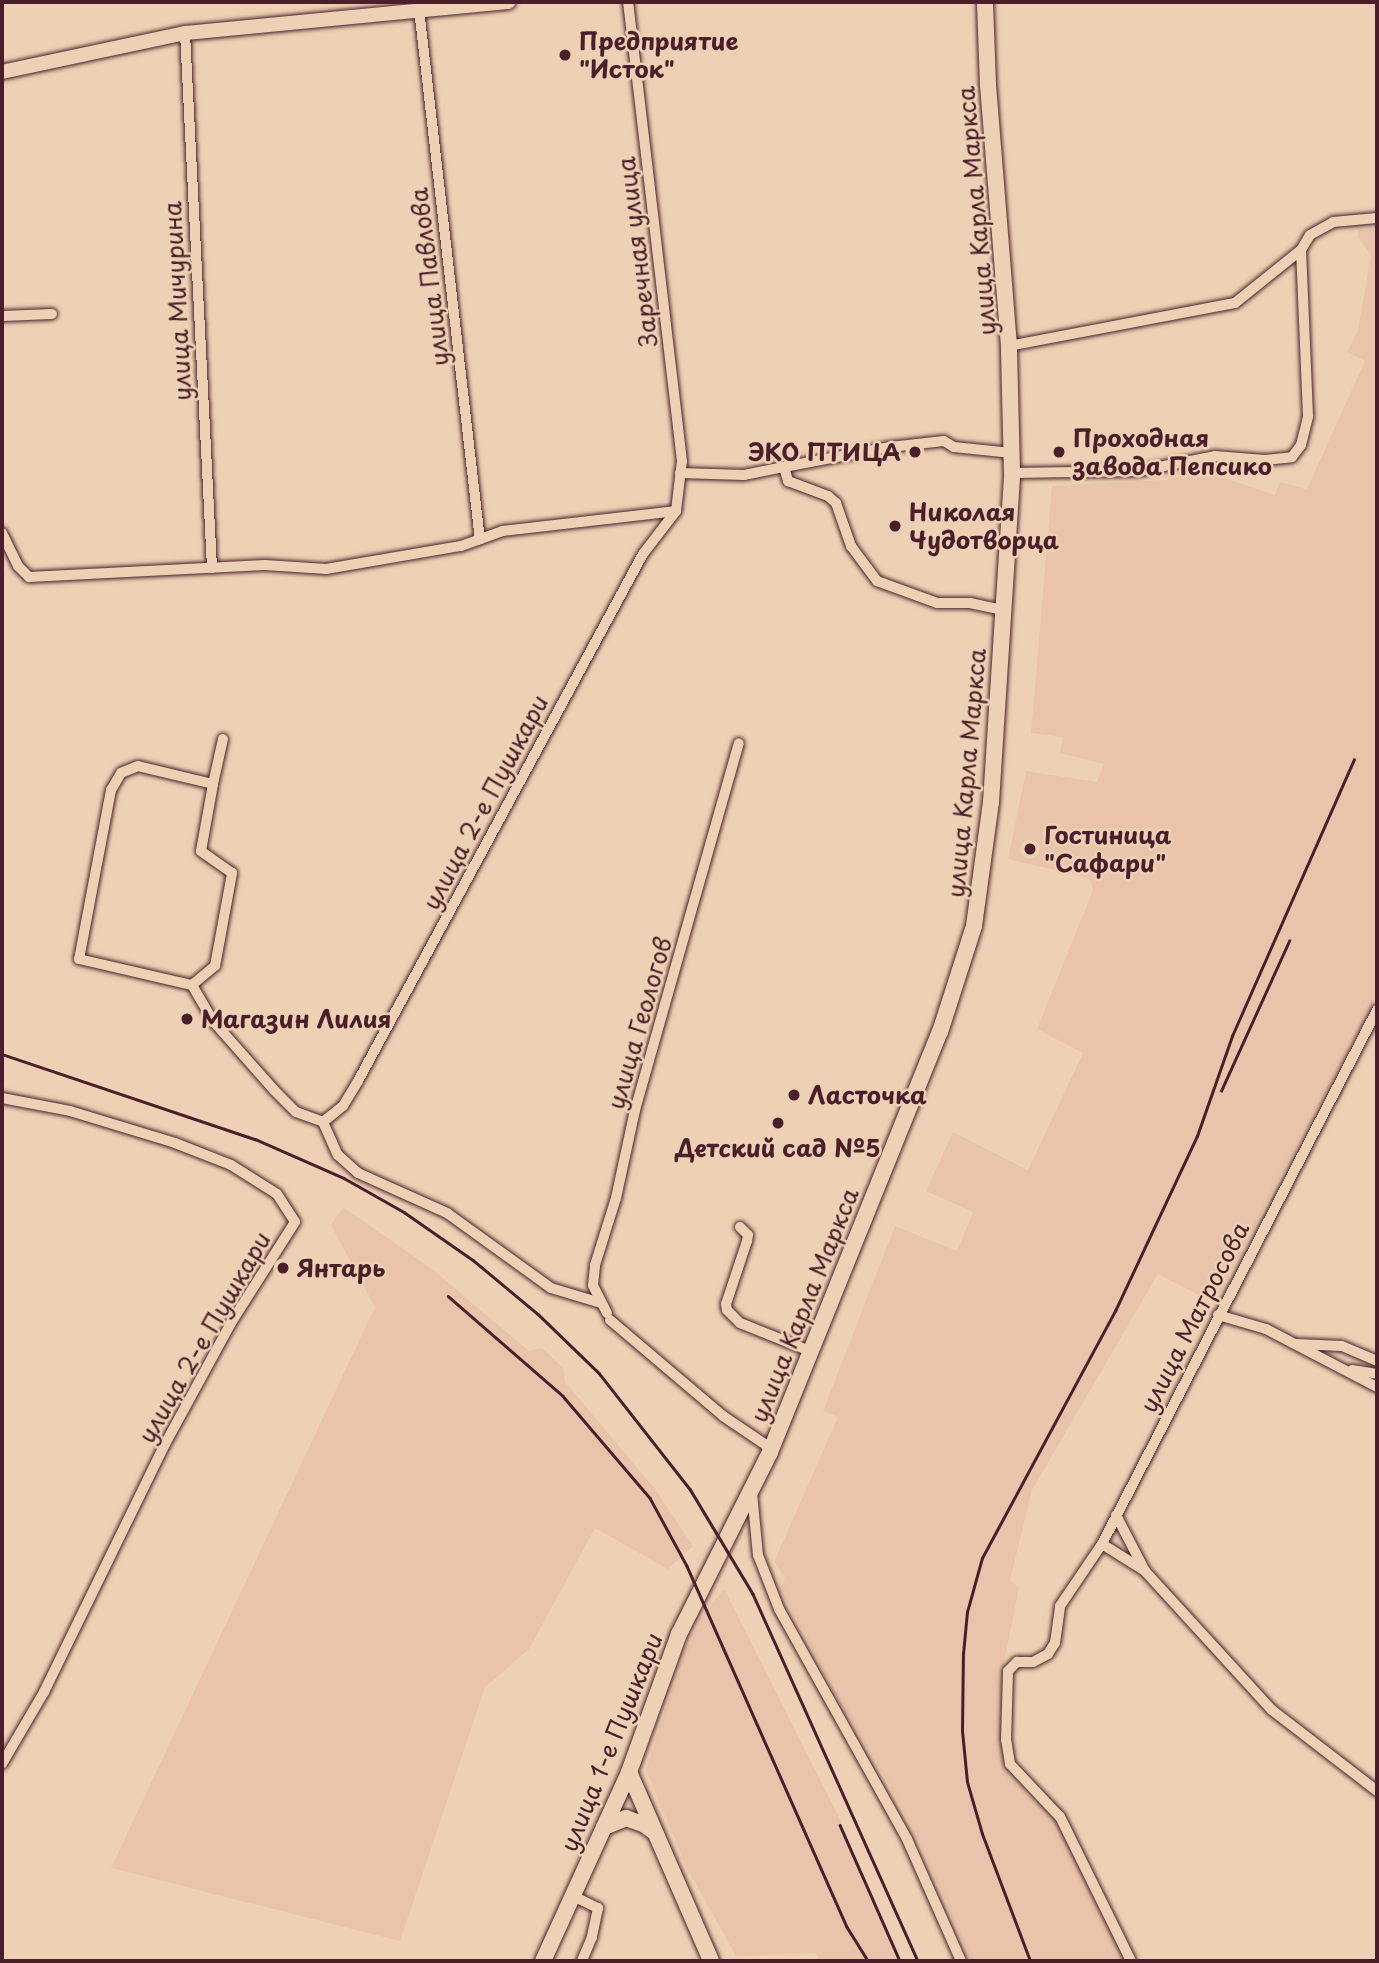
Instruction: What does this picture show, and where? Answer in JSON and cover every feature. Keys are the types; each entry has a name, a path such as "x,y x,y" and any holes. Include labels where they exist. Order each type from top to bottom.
{"main road":[{"name":"улица Карла Маркса","path":"723,1541 752,1493 772,1449 940,1032 974,926 990,816 1012,473 1009,346 988,85 985,2"},
{"name":"улица 1-е Пушкари","path":"543,1961 629,1772 679,1634 723,1541"},
{"path":"629,1772 711,1961"},
{"path":"604,1827 626,1818 653,1831"}],"street":[{"path":"2,72 185,33 509,2"},
{"name":"Заречная улица","path":"628,2 682,461 676,511"},
{"name":"улица Павлова","path":"419,9 480,540"},
{"name":"улица Мичурина","path":"185,33 212,568"},
{"path":"1009,346 1235,303 1301,250 1310,235 1333,222 1377,218"},
{"path":"1012,473 1139,471 1214,456 1265,460 1292,457 1301,445 1308,416 1301,250"},
{"path":"2,316 52,314"},
{"path":"680,473 744,475 890,447 944,441 954,447 1012,453"},
{"path":"784,467 788,481 828,496 836,503 851,546 877,582 937,603 970,603 1003,610"},
{"path":"3,537 18,566 29,577 265,565 326,569 461,546 503,531 676,511"},
{"name":"улица 2-е Пушкари","path":"323,1122 343,1106 358,1081 637,566 676,511"},
{"path":"192,985 215,965 232,873 201,851 223,739"},
{"name":"улица Геологов","path":"606,1312 593,1285 595,1265 616,1198 635,1110 739,743"},
{"path":"213,784 138,766 121,773 111,790 79,959 192,985 213,1021 274,1090 296,1112 323,1122 338,1156 358,1172 447,1213 551,1288 606,1312 723,1416 772,1449"},
{"name":"улица Матросова","path":"1131,1961 1060,1817 1010,1764 1006,1740 1008,1671 1017,1662 1033,1662 1048,1654 1055,1643 1060,1606 1102,1544 1377,1010"},
{"name":"улица 2-е Пушкари","path":"2,1098 70,1111 175,1143 231,1165 277,1194 295,1222 231,1323 172,1432 44,1692 2,1764"},
{"path":"740,1227 748,1235 727,1310 740,1323 810,1351"},
{"path":"1219,1315 1266,1329 1377,1387"},
{"path":"1295,1344 1318,1342 1342,1346 1377,1361"},
{"path":"1347,1370 1377,1374"},
{"path":"752,1493 758,1555 779,1609 907,1839 961,1961"},
{"path":"1116,1515 1145,1571 1272,1710 1377,1791"},
{"path":"1102,1544 1145,1571"},
{"path":"573,1896 598,1908 592,1937 582,1961"}],"shaded area":[{"path":"1377,227 1377,996 1214,1303 1158,1274 1032,1490 1010,1580 1019,1588 1002,1672 1004,1761 1028,1795 1060,1823 1125,1961 971,1961 920,1843 889,1784 837,1697 780,1589 785,1578 774,1562 838,1417 823,1411 895,1226 957,1251 973,1212 926,1191 953,1132 1028,1170 1083,1053 1037,1029 1093,890 1089,878 1008,859 1026,771 1097,782 1104,764 1060,753 1063,737 1031,733 1052,486 1164,480 1204,471 1275,495 1280,482 1307,489 1365,361 1347,352 1358,330 1371,255 1358,237 1358,229"},
{"path":"343,1207 432,1269 529,1351 542,1348 563,1368 565,1382 655,1489 693,1546 668,1569 595,1528 529,1649 485,1687 400,1941 111,1868 375,1307 331,1225"},
{"path":"724,1589 840,1819 864,1886 900,1961 819,1961 816,1953 736,1956 686,1866 646,1770 683,1654 702,1616"}],"railway":[{"path":"1030,1961 982,1834 967,1782 962,1731 963,1654 967,1612 982,1558 1115,1311 1197,1136 1232,1036 1354,760"},
{"path":"1221,1091 1289,941"},
{"path":"2,1054 255,1139 344,1178 404,1212 473,1260 538,1314 599,1373 690,1489 753,1594 918,1961"},
{"path":"448,1296 563,1396 650,1498 687,1566 847,1927 868,1961"},
{"path":"840,1825 900,1961"}],"place":[{"name":"Предприятие \"Исток\"","path":"565,55"},
{"name":"ЭКО ПТИЦА","path":"915,452"},
{"name":"Проходная завода Пепсико","path":"1059,452"},
{"name":"Николая Чудотворца","path":"895,526"},
{"name":"Гостиница \"Сафари\"","path":"1030,849"},
{"name":"Магазин Лилия","path":"187,1019"},
{"name":"Ласточка","path":"794,1095"},
{"name":"Детский сад №5","path":"778,1123"},
{"name":"Янтарь","path":"283,1268"}]}
